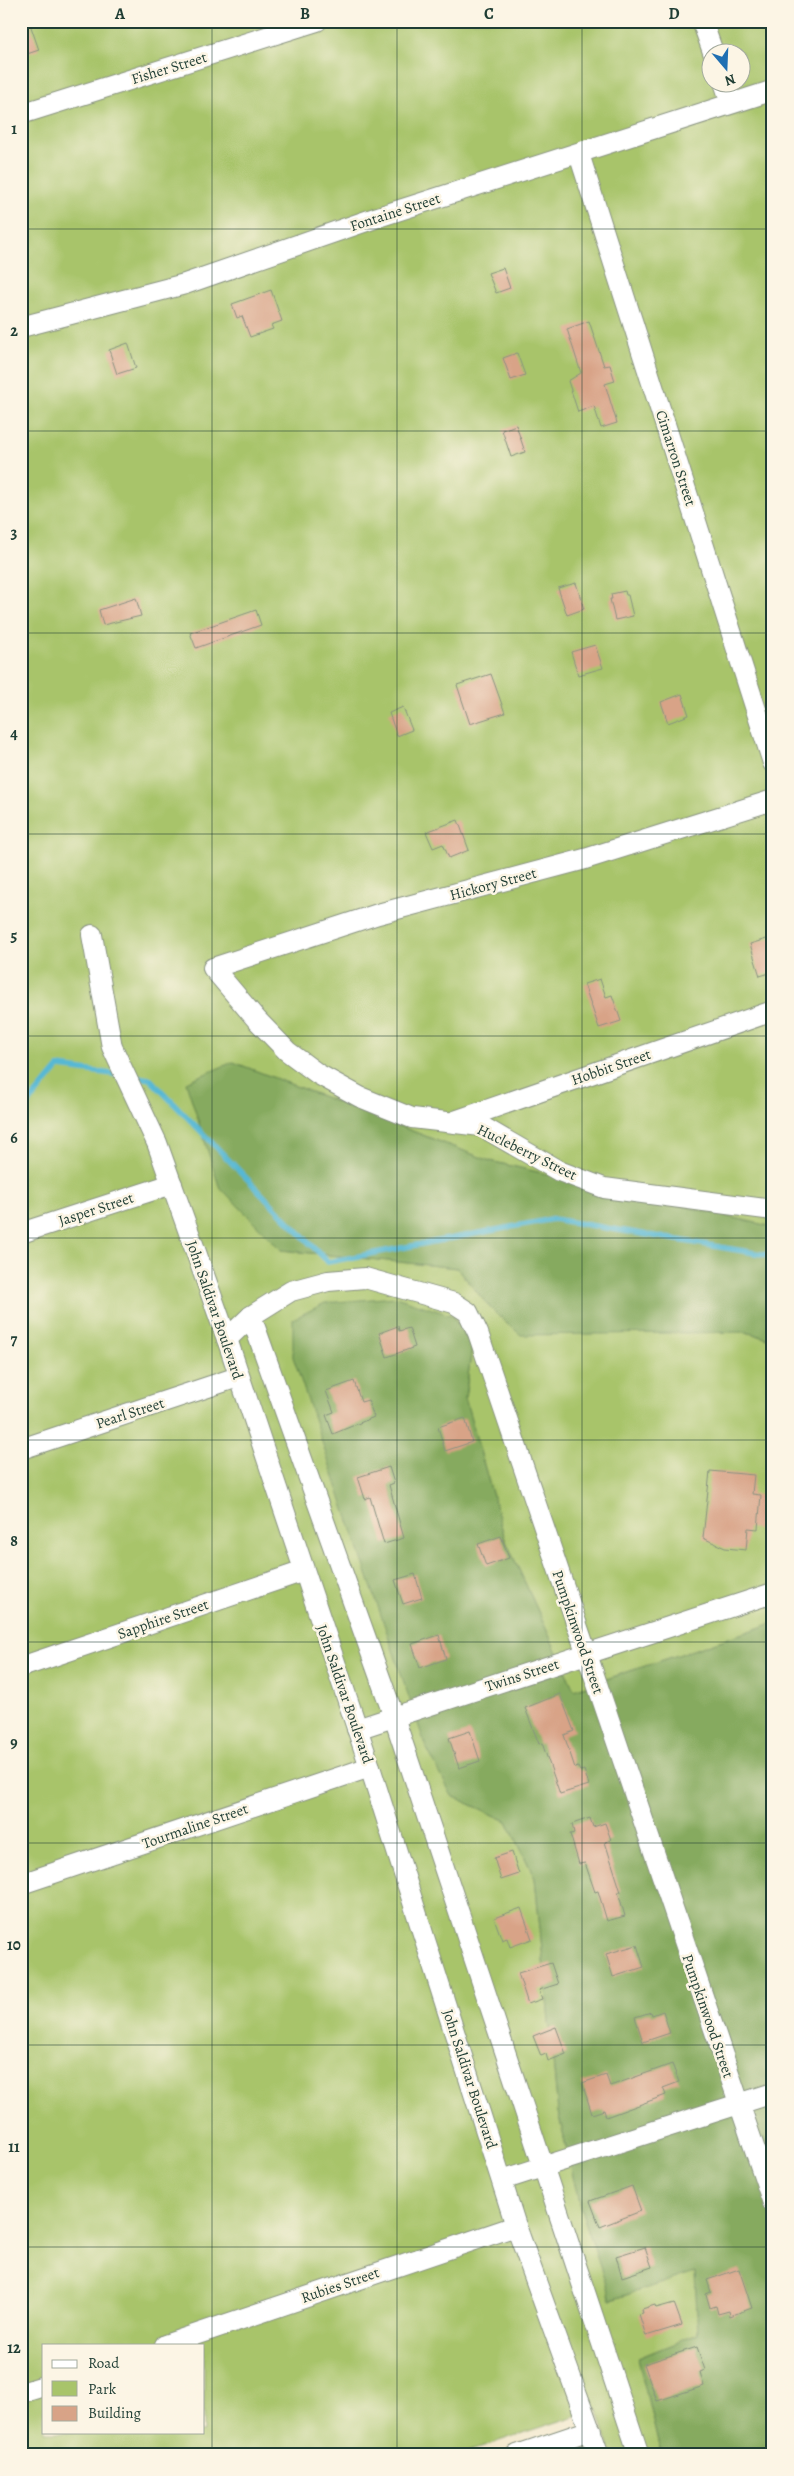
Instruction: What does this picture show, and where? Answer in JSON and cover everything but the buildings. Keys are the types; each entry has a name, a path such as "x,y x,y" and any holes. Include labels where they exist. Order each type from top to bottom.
{"street":[{"name":"Fisher Street","path":"21,114 317,21"},
{"path":"702,21 709,42"},
{"path":"727,92 731,103"},
{"name":"Fontaine Street","path":"21,327 185,284 378,217 768,92"},
{"name":"Cimarron Street","path":"579,154 773,763"},
{"name":"Hickory Street","path":"213,968 378,914 584,859 773,800"},
{"name":"John Saldivar Boulevard","path":"92,934 112,1047 157,1143 226,1339 370,1767 516,2226 600,2455"},
{"name":"Hucleberry Street","path":"213,968 257,1020 287,1051 318,1074 360,1097 412,1118 481,1126 559,1171 604,1188 773,1210"},
{"name":"Hobbit Street","path":"449,1123 773,1011"},
{"name":"Jasper Street","path":"21,1233 172,1184"},
{"name":"Pumpkinwood Street","path":"226,1339 252,1316 291,1291 328,1281 365,1278 454,1303 468,1312 478,1333 738,2105 773,2203"},
{"path":"252,1316 394,1717 639,2455"},
{"name":"Pearl Street","path":"21,1449 238,1377"},
{"name":"Sapphire Street","path":"21,1666 304,1572"},
{"name":"Twins Street","path":"357,1730 773,1593"},
{"name":"Tourmaline Street","path":"21,1884 370,1767"},
{"path":"502,2180 773,2093"},
{"name":"Rubies Street","path":"168,2344 516,2226"},
{"path":"21,2393 42,2387"},
{"path":"517,2455 591,2430"}],"green space":[{"path":"21,21 773,21 773,1227 490,1161 233,1062 281,1250 457,1268 492,1310 746,1332 773,1340 773,1623 574,1690 505,1539 465,1398 472,1347 453,1316 452,1796 507,1821 535,1878 558,2112 580,2206 612,2300 695,2271 698,2334 638,2358 661,2455 612,2455 597,2409 456,2455 21,2455"},
{"path":"233,1062 490,1161 773,1227 773,1340 746,1332 521,1335 492,1310 457,1268 281,1250 219,1186 186,1082"},
{"path":"396,1297 453,1316 472,1347 465,1398 505,1539 574,1690 773,1623 773,2455 661,2455 638,2358 698,2334 695,2272 611,2300 580,2206 558,2112 535,1878 507,1821 452,1796 426,1747 293,1357 293,1319 325,1303"}],"waterway":[{"path":"21,1112 59,1067 120,1075"},
{"path":"131,1076 150,1079 328,1262 553,1219 773,1256"}]}
